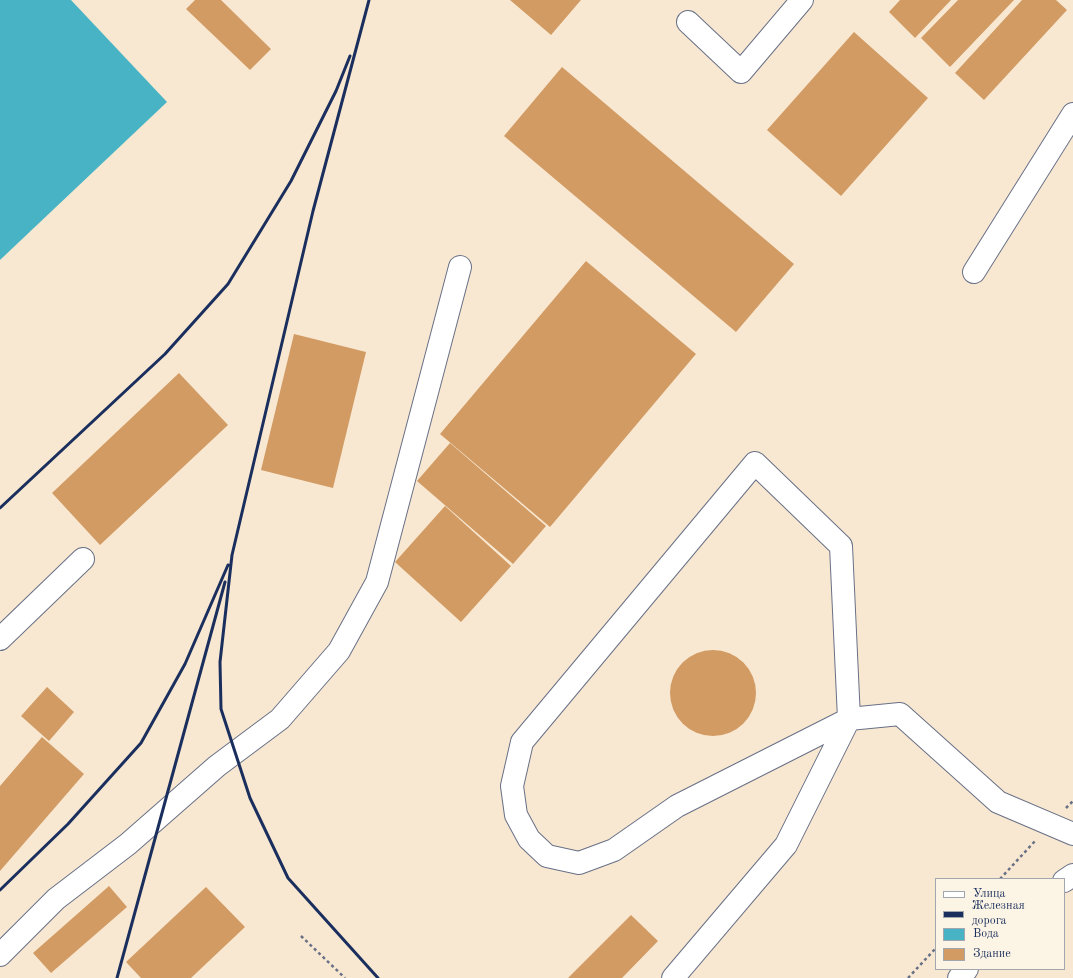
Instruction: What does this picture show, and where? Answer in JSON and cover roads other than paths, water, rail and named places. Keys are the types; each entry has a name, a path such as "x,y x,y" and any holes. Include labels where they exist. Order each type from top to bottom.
{"street":[{"path":"688,22 741,72 802,0"},
{"path":"974,272 1073,114"},
{"path":"0,956 56,899 128,844 218,766 285,713 339,650 377,582 460,266"},
{"path":"673,978 786,845 849,719 841,546 755,463 522,742 512,786 516,815 529,839 547,856 579,863 614,850 677,806 849,719 900,714 998,802 1073,834"},
{"path":"0,639 83,559"},
{"path":"959,978 966,970"}],"water":[{"path":"0,0 71,0 167,102 0,260"}],"railway":[{"path":"369,0 313,211 232,555 220,662 221,709 250,798 288,878 378,978"},
{"path":"0,508 165,354 228,284 291,181 336,91 350,56"},
{"path":"0,890 68,824 141,743 185,664 228,565"},
{"path":"117,978 225,582"}]}
